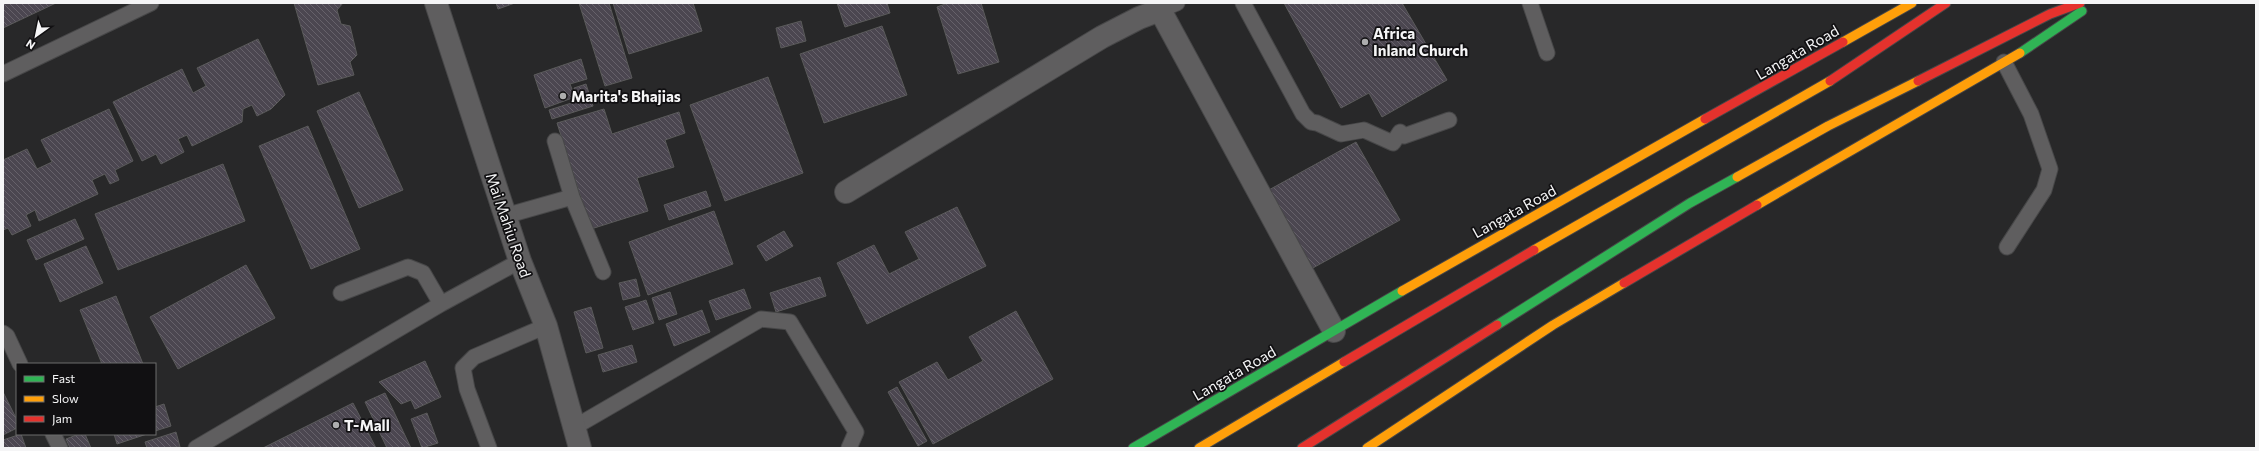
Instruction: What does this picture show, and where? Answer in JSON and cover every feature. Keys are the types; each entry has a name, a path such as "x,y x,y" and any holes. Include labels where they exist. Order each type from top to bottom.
{"main road":[{"name":"Langata Road","path":"1133,448 1455,260 1912,3"},
{"path":"1199,448 1511,263 1830,81 1946,3"},
{"path":"1367,448 1553,325 1893,125 2004,62 2084,5"},
{"path":"1302,448 1690,203 1835,123 2050,14 2084,5"}],"street":[{"name":"Mai Mahiu Road","path":"436,3 520,261 546,326 576,438"},
{"path":"846,192 1102,37 1164,5 1334,331"}],"lane":[{"path":"3,74 151,3"},
{"path":"1243,3 1302,114 1311,122 1317,123 1341,134 1364,130 1393,143 1400,132 1404,136 1418,133 1449,120"},
{"path":"1530,3 1547,53"},
{"path":"2004,62 2031,114 2050,169 2044,190 2007,247"},
{"path":"555,141 572,197 603,272"},
{"path":"505,216 572,197"},
{"path":"196,448 441,304 520,261"},
{"path":"341,293 408,267 423,273 441,304"},
{"path":"576,438 760,319 790,322 856,432 849,448"},
{"path":"489,448 467,389 463,368 474,357 546,326"},
{"path":"3,333 7,336 20,363"},
{"path":"54,435 60,448"}],"building":[{"path":"3,3 56,3 3,28"},
{"path":"294,3 343,3 337,10 341,24 350,26 357,55 350,62 354,75 318,85"},
{"path":"496,3 515,3 498,9"},
{"path":"579,3 609,3 632,78 605,86"},
{"path":"613,3 693,3 702,31 629,54"},
{"path":"837,3 887,3 890,13 845,27"},
{"path":"948,3 981,3 999,62 958,74 937,7"},
{"name":"Africa Inland Church","path":"1284,3 1402,3 1447,80 1382,117 1369,93 1341,108"},
{"path":"801,21 806,41 781,48 776,28"},
{"path":"882,26 907,95 824,123 800,54"},
{"path":"258,39 285,95 271,109 257,116 252,105 243,109 242,122 192,146 187,135 178,139 184,152 161,164 156,154 142,161 113,102 182,69 193,93 206,86 197,68"},
{"path":"581,59 587,79 570,84 575,97 545,108 534,75"},
{"path":"768,77 803,173 725,201 690,105"},
{"path":"586,84 593,106 552,119 549,110 578,101 574,88"},
{"path":"359,92 403,190 359,208 317,111"},
{"path":"109,109 133,161 115,170 119,180 110,184 105,174 92,180 98,194 39,221 35,210 26,215 31,226 12,235 8,228 3,230 3,160 27,149 37,169 52,162 41,140"},
{"path":"604,109 612,134 679,112 685,133 665,140 674,167 637,178 648,211 591,229 557,123"},
{"path":"308,126 360,249 311,269 259,146"},
{"path":"1356,142 1400,220 1311,269 1267,191"},
{"path":"223,164 245,221 118,270 95,214"},
{"path":"706,191 711,206 669,220 664,205"},
{"path":"957,207 986,266 867,324 837,263 874,245 889,274 919,259 905,232"},
{"path":"714,211 733,264 648,295 629,242"},
{"path":"75,219 84,239 36,260 27,240"},
{"path":"784,231 793,246 766,261 757,246"},
{"path":"86,246 103,283 60,302 44,264"},
{"path":"246,265 275,318 178,369 150,317"},
{"path":"820,277 826,296 776,312 770,293"},
{"path":"636,279 640,296 623,300 619,283"},
{"path":"744,289 751,308 716,320 709,301"},
{"path":"670,292 677,314 659,320 652,298"},
{"path":"116,296 143,363 102,363 80,310"},
{"path":"646,300 654,323 633,330 625,307"},
{"path":"591,307 603,348 586,353 574,312"},
{"path":"702,310 710,332 674,346 666,324"},
{"path":"1016,311 1053,379 933,444 899,382 937,362 948,380 983,361 969,337"},
{"path":"632,345 637,362 603,372 598,355"},
{"path":"425,361 441,397 415,409 411,400 401,404 379,382"},
{"path":"897,387 927,441 918,446 888,392"},
{"path":"3,392 16,418 16,428 3,435"},
{"path":"385,393 411,448 387,448 365,402"},
{"name":"T-Mall","path":"353,403 376,448 263,448"},
{"path":"164,404 171,426 156,431 156,407"},
{"path":"427,413 438,443 422,448 411,419"},
{"path":"176,432 180,447 147,448 145,442"},
{"path":"21,435 26,448 3,448 3,440"},
{"path":"76,435 85,435 91,448 70,448 66,439"},
{"path":"114,435 144,435 117,444"}],"traffic: fast":[{"path":"2020,53 2082,11"},
{"path":"1497,325 1690,203 1737,177"},
{"path":"1133,448 1402,291"}],"traffic: slow":[{"path":"1843,42 1912,3"},
{"path":"1757,205 2020,53"},
{"path":"1534,250 1830,81"},
{"path":"1737,177 1828,126 1918,81"},
{"path":"1402,291 1705,119"},
{"path":"1367,448 1553,325 1624,283"},
{"path":"1199,448 1344,362"}],"traffic: jam":[{"path":"1830,81 1946,3"},
{"path":"1918,81 2050,14 2080,3"},
{"path":"1705,119 1843,42"},
{"path":"1624,283 1757,205"},
{"path":"1344,362 1534,250"},
{"path":"1302,448 1497,325"}],"place":[{"name":"Africa Inland Church","path":"1365,42"},
{"name":"Marita's Bhajias","path":"563,96"},
{"name":"T-Mall","path":"336,425"}]}
